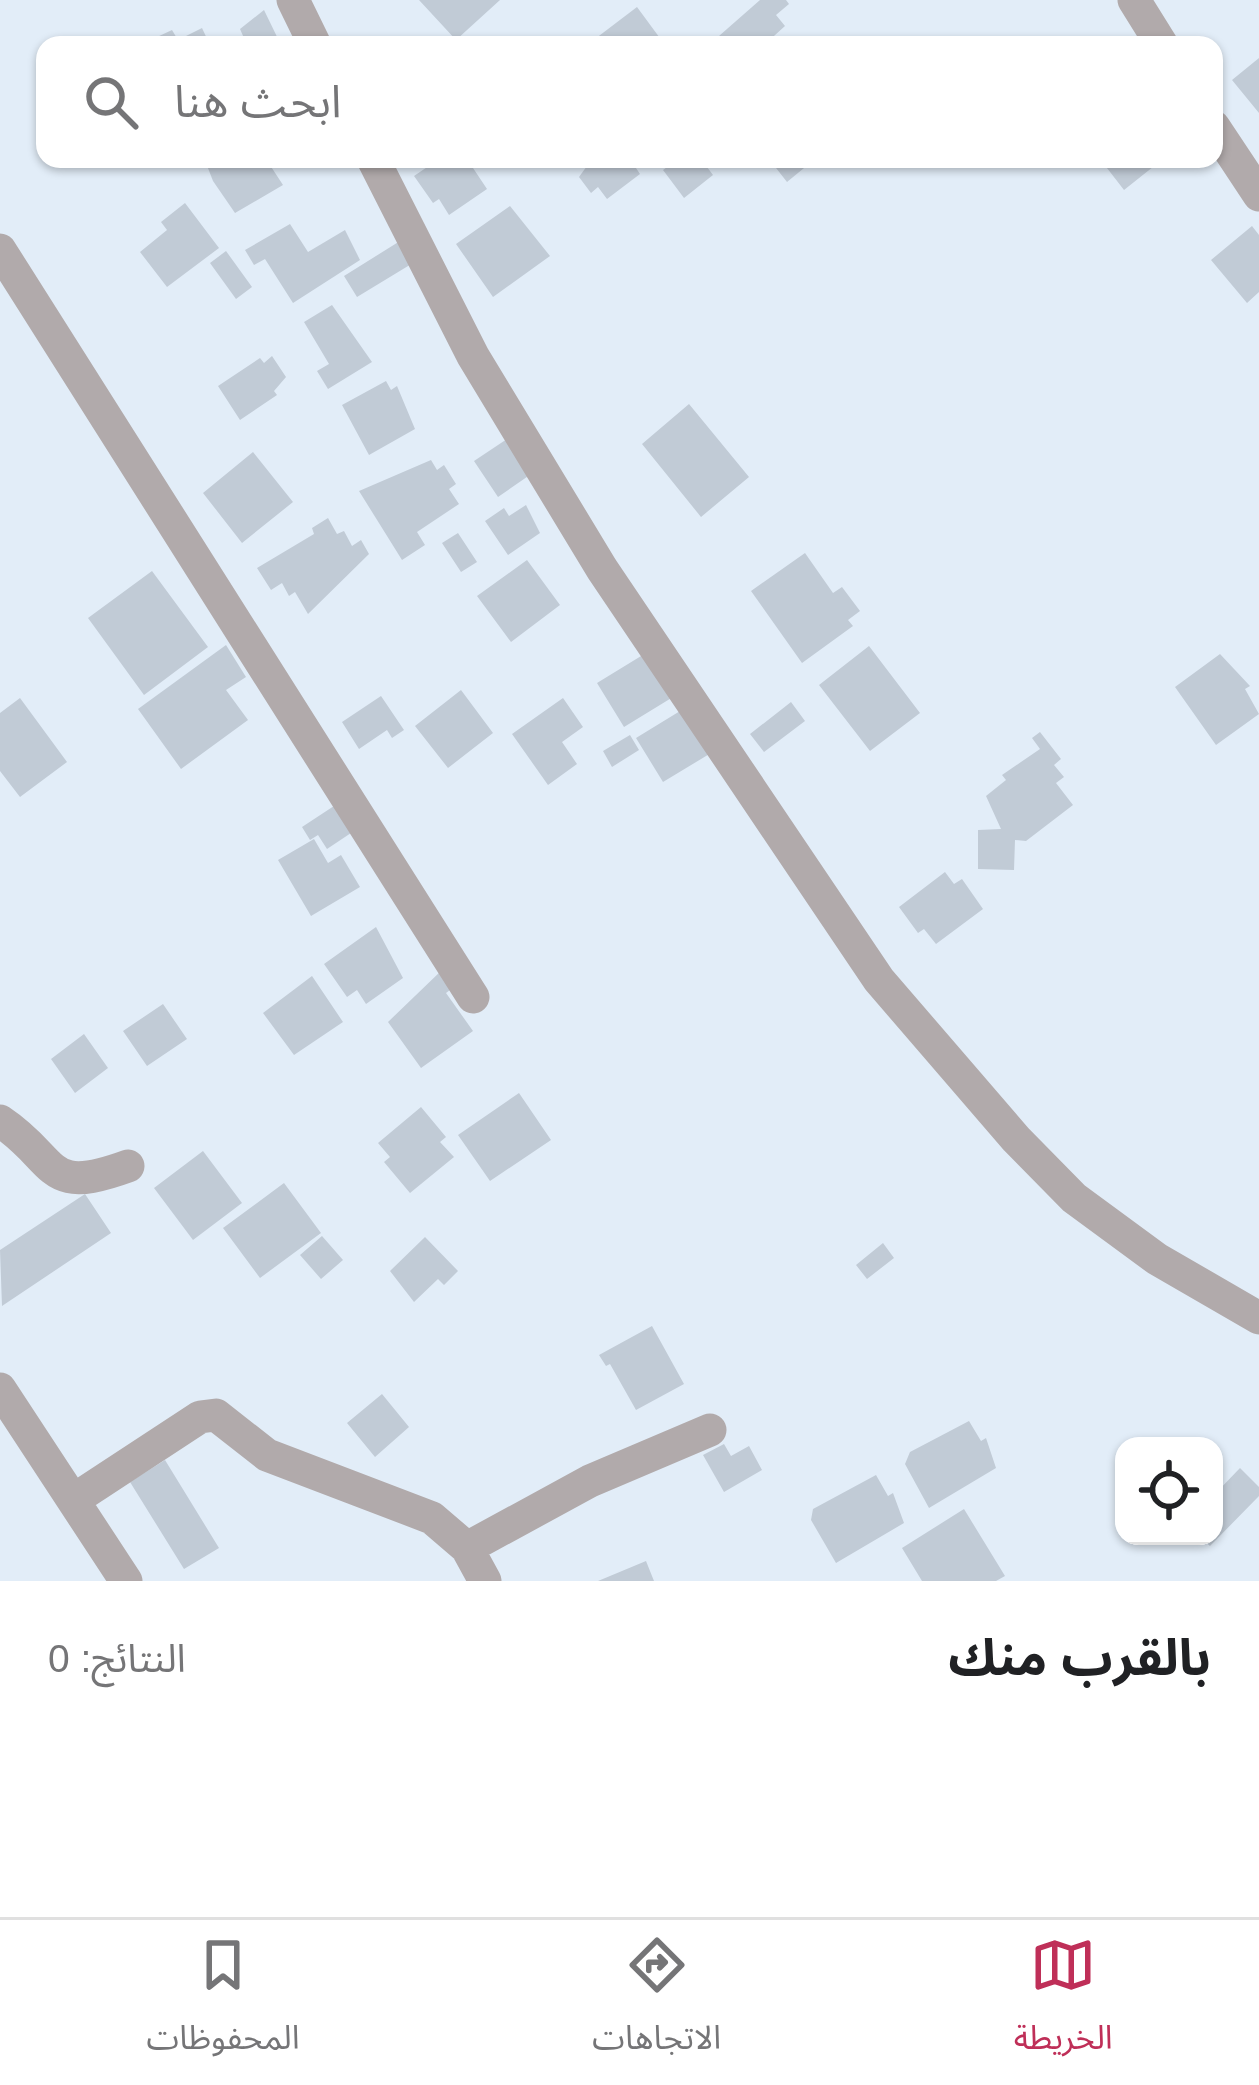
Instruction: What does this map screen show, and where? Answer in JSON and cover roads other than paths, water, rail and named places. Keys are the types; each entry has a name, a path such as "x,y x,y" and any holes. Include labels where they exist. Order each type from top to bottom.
{"street":[{"path":"293,0 311,36"},
{"path":"1134,0 1156,36"},
{"path":"1223,141 1259,195"},
{"path":"378,168 473,356 602,569 879,980 1016,1139 1074,1198 1157,1259 1259,1318"},
{"path":"0,250 473,997"},
{"path":"0,1121 68,1180 89,1180 128,1166"},
{"path":"0,1389 126,1581"},
{"path":"75,1499 200,1418 216,1414 267,1455 432,1518 467,1548 485,1581"},
{"path":"467,1548 590,1481 710,1430"}]}
